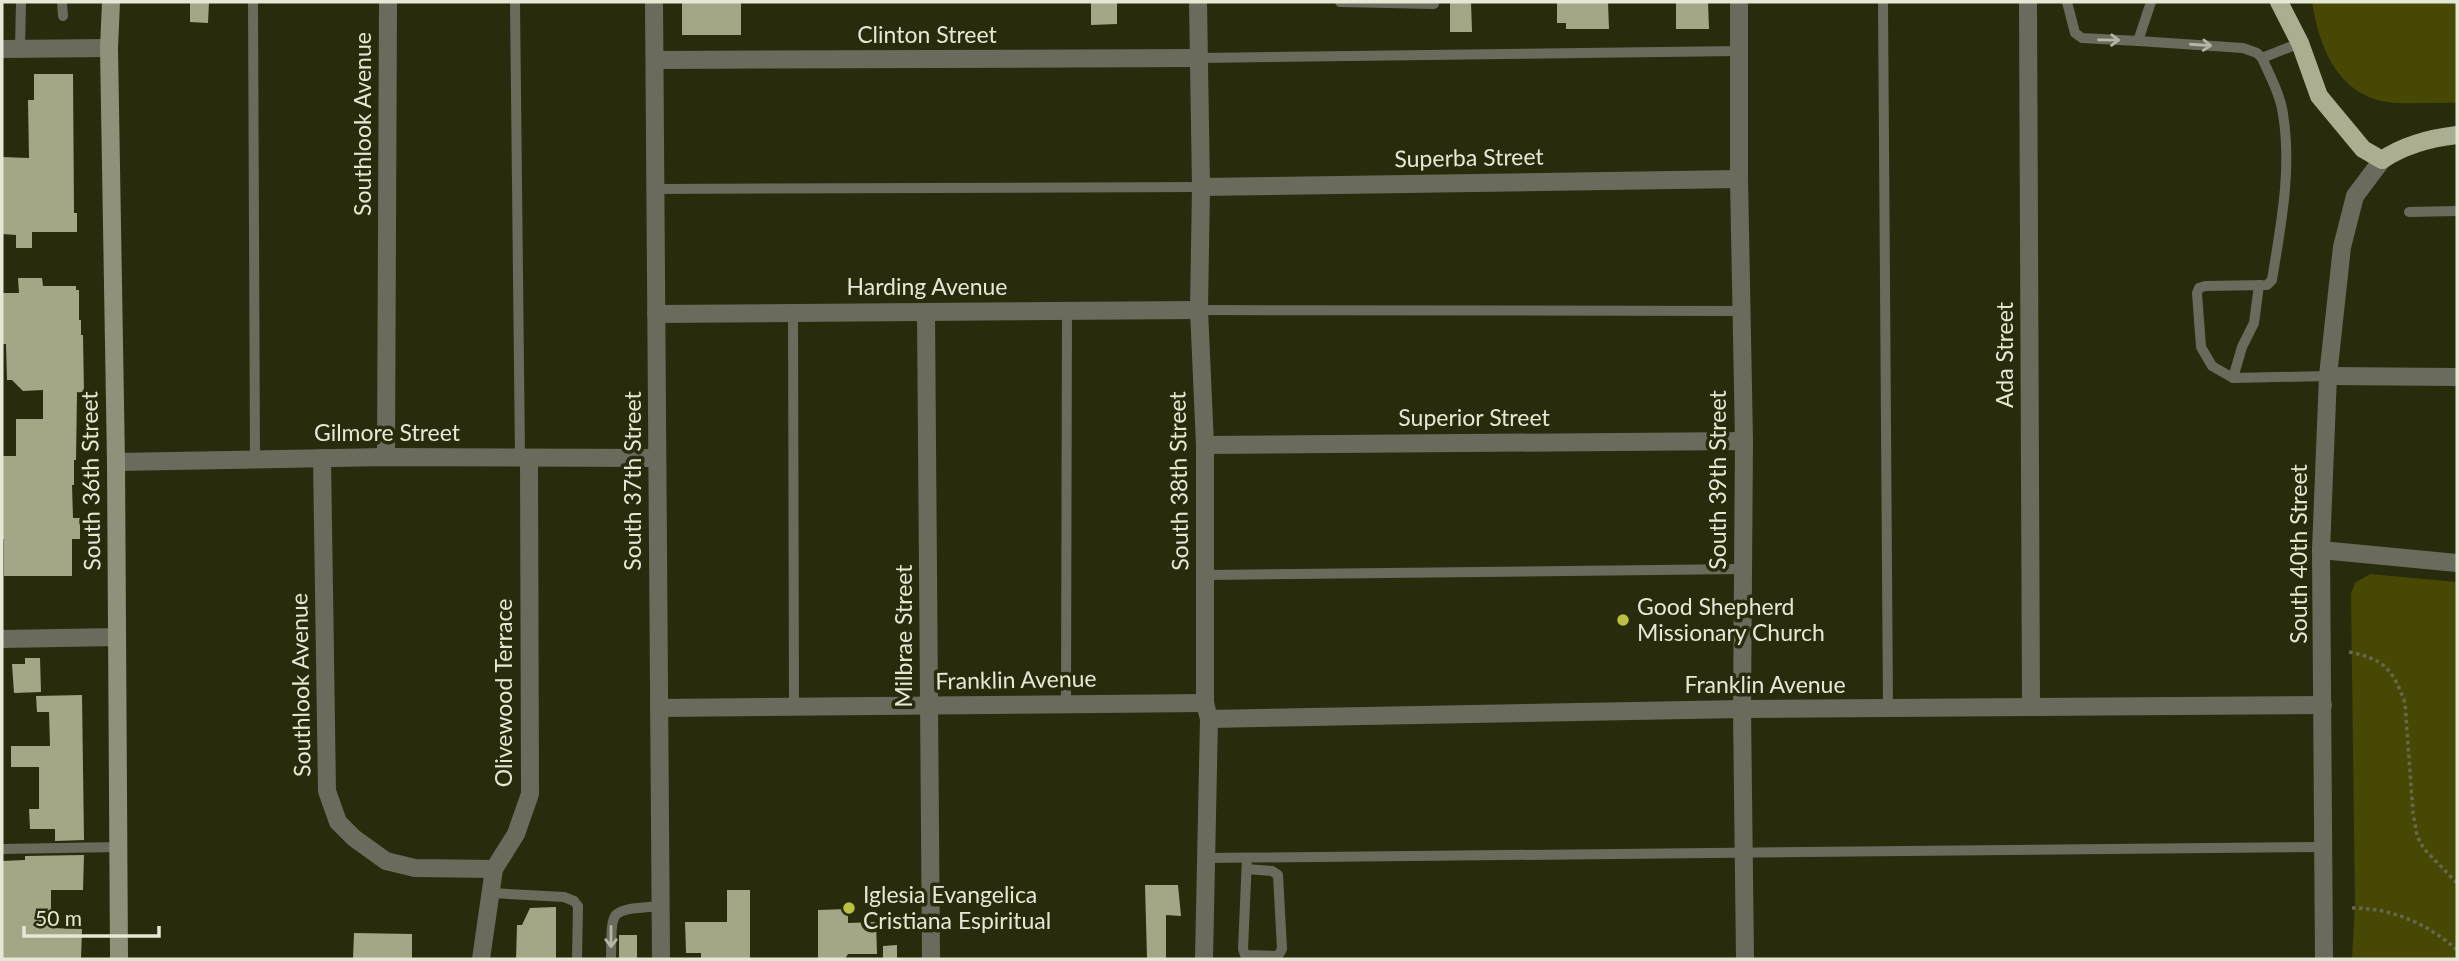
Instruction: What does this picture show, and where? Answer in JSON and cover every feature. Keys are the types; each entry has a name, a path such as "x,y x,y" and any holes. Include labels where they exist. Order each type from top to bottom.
{"main road":[{"name":"South 36th Street","path":"111,2 109,48 116,462 119,959"},
{"path":"2279,2 2300,43 2319,96 2363,149 2382,160 2402,149 2436,138 2457,135"}],"street":[{"name":"Southlook Avenue","path":"386,457 388,2"},
{"name":"South 37th Street","path":"654,2 661,959"},
{"name":"South 38th Street","path":"1198,2 1201,187 1199,310 1205,445 1207,711 1204,959"},
{"name":"South 39th Street","path":"1739,2 1744,441 1742,709 1745,959"},
{"name":"Ada Street","path":"2028,2 2031,707"},
{"path":"11,49 109,48"},
{"name":"Clinton Street","path":"655,60 1199,58"},
{"name":"South 40th Street","path":"2324,959 2321,550 2328,376 2342,247 2355,196 2382,160"},
{"name":"Superba Street","path":"1201,187 1739,179"},
{"name":"Harding Avenue","path":"656,314 1199,310"},
{"name":"Milbrae Street","path":"926,312 931,959"},
{"path":"2328,376 2457,377"},
{"name":"Superior Street","path":"1205,445 1744,441"},
{"name":"Gilmore Street","path":"116,462 386,457 657,458"},
{"name":"Southlook Avenue","path":"322,458 327,791 338,822 354,838 386,861 415,868 494,869"},
{"name":"Olivewood Terrace","path":"481,959 494,869 516,834 530,794 524,458"},
{"path":"2321,550 2457,563"},
{"path":"2,639 117,638"},
{"name":"Franklin Avenue","path":"659,708 1066,704 1207,711 2323,705"}],"lane":[{"path":"11,49 21,2"},
{"path":"62,2 63,16"},
{"path":"253,2 255,460"},
{"path":"515,2 524,458"},
{"path":"1340,2 1434,4"},
{"path":"1883,2 1888,709"},
{"path":"2067,2 2075,33 2082,38 2243,48 2262,58 2283,112 2287,163 2286,199 2272,280 2267,285 2205,285 2199,288 2197,293 2201,347 2213,366 2233,378 2328,376"},
{"path":"2138,41 2151,2"},
{"path":"2262,58 2300,43"},
{"path":"1199,58 1739,51"},
{"path":"655,189 1201,187"},
{"path":"2409,212 2457,211"},
{"path":"2233,378 2242,347 2254,323 2259,285"},
{"path":"1199,310 1742,311"},
{"path":"1066,704 1067,311"},
{"path":"793,313 794,706"},
{"path":"1205,575 1742,569"},
{"path":"1207,858 1247,863 1744,851 2323,847"},
{"path":"2,849 120,848"},
{"path":"1247,863 1278,875 1282,949 1278,956 1245,955 1243,949 1247,863"},
{"path":"491,894 564,897 574,901 578,906 577,959"},
{"path":"611,959 611,920 615,914 625,910 660,906"}],"path":[{"path":"2349,652 2382,663 2393,673 2405,703 2417,836 2424,849 2457,883"},
{"path":"2352,908 2369,908 2406,917 2426,926 2457,950"}],"shaded area":[{"path":"2312,2 2457,2 2457,103 2387,102 2355,89 2333,66 2320,35"},
{"path":"2370,574 2457,582 2457,959 2352,959 2355,905 2351,594 2355,583"}],"building":[{"path":"190,2 209,2 208,23 190,22"},
{"path":"682,2 741,2 741,35 682,35"},
{"path":"1091,2 1117,2 1117,24 1091,25"},
{"path":"1450,2 1471,2 1472,32 1450,32"},
{"path":"1557,2 1608,2 1609,29 1566,29 1566,23 1557,23"},
{"path":"1676,2 1708,2 1709,29 1676,29"},
{"path":"34,74 73,74 74,213 77,213 77,232 32,232 32,248 16,248 16,235 2,234 2,157 29,158 28,100 34,100"},
{"path":"18,278 42,278 43,286 76,286 76,290 79,290 84,393 77,392 76,460 72,485 73,518 80,518 80,539 72,539 72,576 4,576 2,456 16,456 16,419 43,419 43,390 23,391 12,380 7,380 6,344 2,344 2,293 19,293"},
{"path":"25,658 40,658 41,692 14,693 12,664 25,664"},
{"path":"82,695 84,840 55,841 55,829 30,829 29,809 39,809 39,767 11,767 11,746 50,746 49,712 37,712 36,696"},
{"path":"84,855 83,890 51,890 51,928 82,929 81,959 2,959 2,861 25,860 25,856"},
{"path":"1145,885 1178,885 1181,916 1166,915 1166,959 1147,959"},
{"path":"727,890 750,890 750,959 701,959 701,953 686,953 685,922 727,922"},
{"path":"556,907 556,959 516,959 517,925 522,925 530,908"},
{"path":"848,909 848,923 876,922 877,954 848,954 845,959 818,959 818,910"},
{"path":"354,933 412,934 412,959 353,959"},
{"path":"619,935 637,935 637,959 619,959"},
{"path":"897,945 897,959 883,959 883,946"}],"place":[{"name":"Good Shepherd Missionary Church","path":"1623,620"},
{"name":"Iglesia Evangelica Cristiana Espiritual","path":"849,908"}]}
